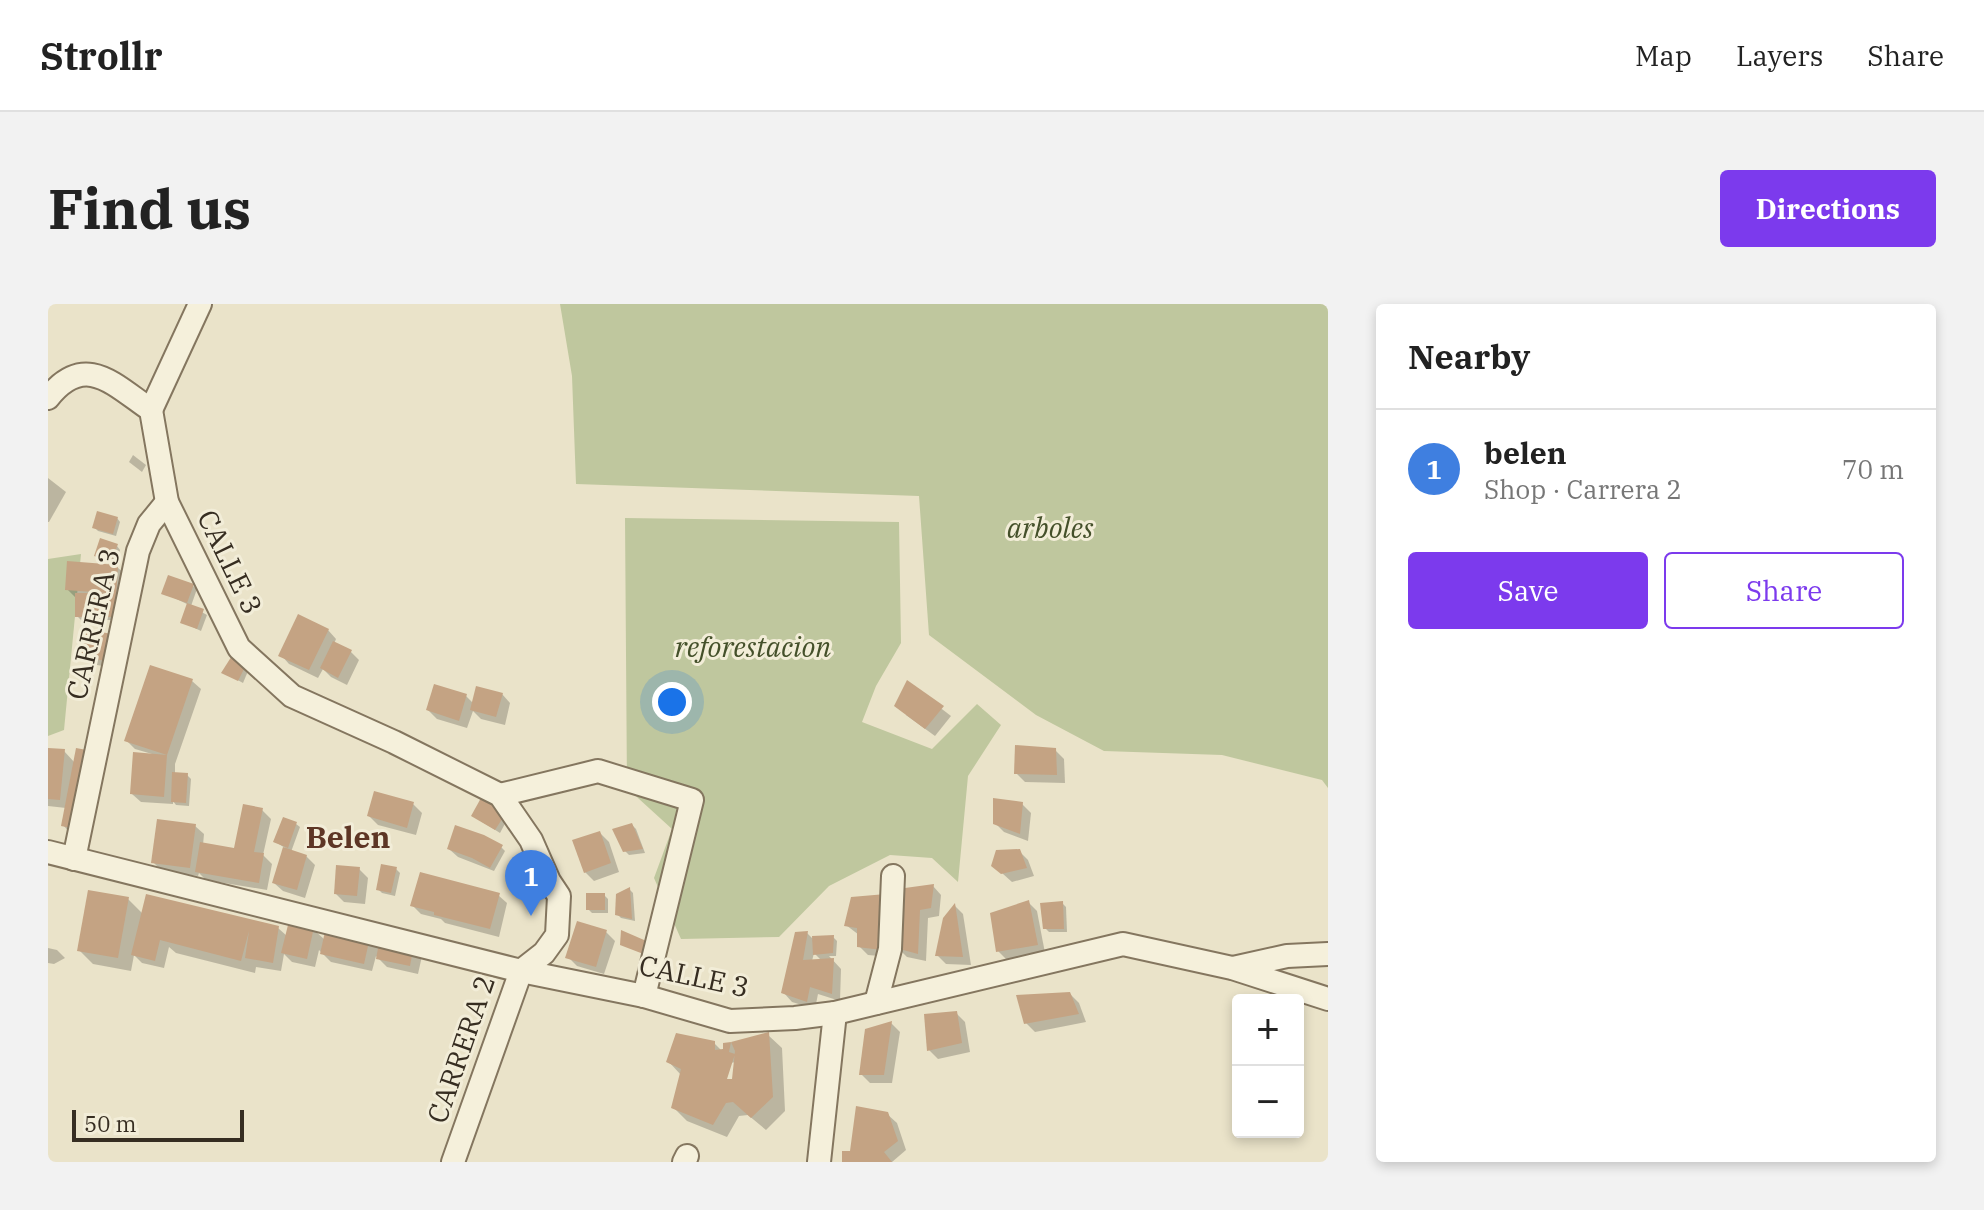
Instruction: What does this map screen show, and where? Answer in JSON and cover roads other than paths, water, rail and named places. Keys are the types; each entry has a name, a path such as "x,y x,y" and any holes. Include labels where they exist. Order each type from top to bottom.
{"street":[{"path":"48,398 68,377 82,373 98,375 151,410 200,304"},
{"name":"CALLE 3","path":"151,410 167,502 239,648 292,696 500,795"},
{"name":"CARRERA 3","path":"74,859 138,551 149,524 167,502"},
{"path":"500,795 598,771 692,800 644,996"},
{"name":"CARRERA 2","path":"453,1162 521,971 544,953 557,935 559,896 531,840 500,795"},
{"name":"CALLE 3","path":"48,852 521,971 644,996 730,1021 835,1013 1123,944 1232,968 1328,999"},
{"path":"876,1003 890,949 893,876"},
{"path":"1232,968 1287,956 1328,954"},
{"path":"819,1162 835,1013"}],"place":[{"name":"belen","path":"531,916"}],"district":[{"name":"Belen","path":"348,838"}],"park label":[{"name":"arboles","path":"1050,528"},
{"name":"reforestacion","path":"753,647"}]}
